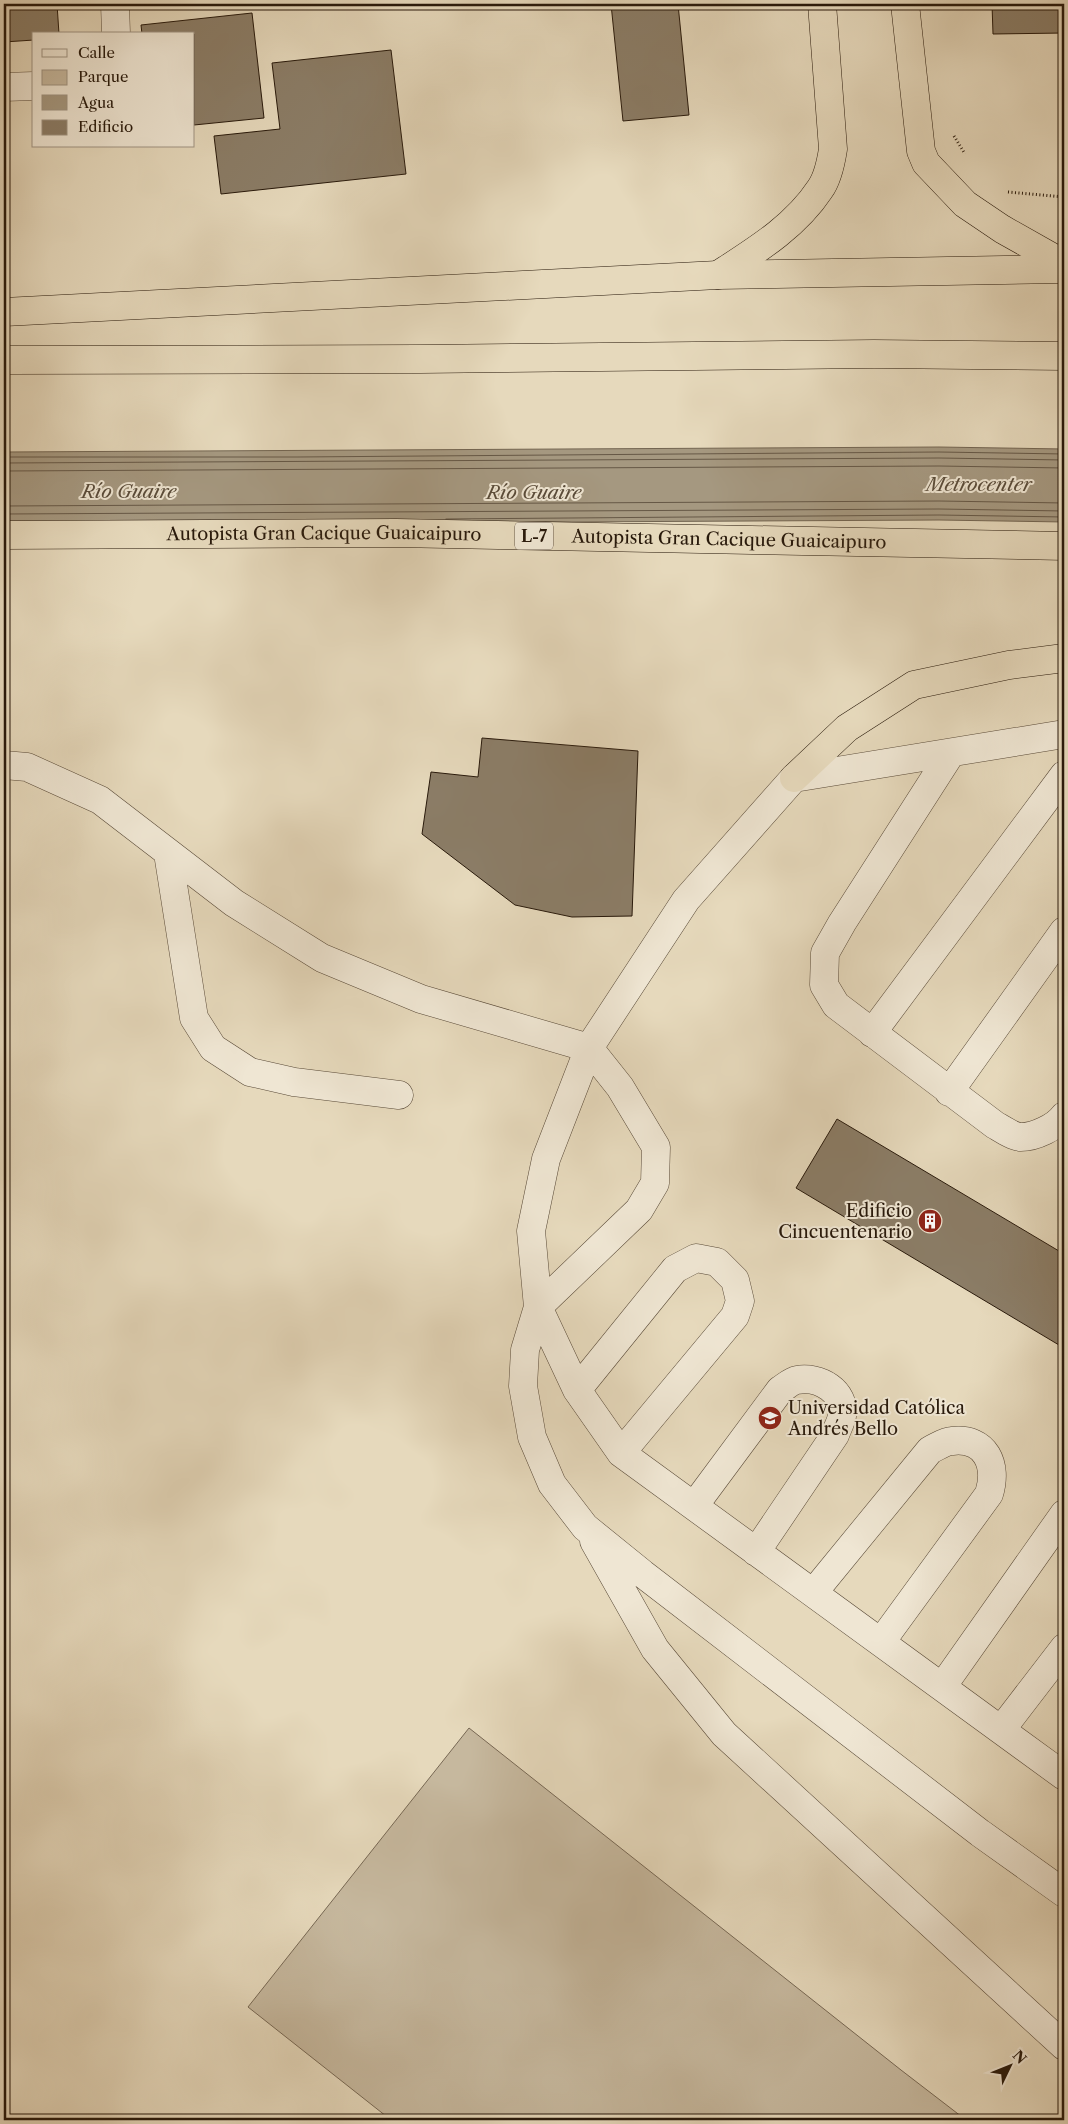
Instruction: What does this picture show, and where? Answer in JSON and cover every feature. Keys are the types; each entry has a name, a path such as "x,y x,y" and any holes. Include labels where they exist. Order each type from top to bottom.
{"highway":[{"path":"718,275 780,233 803,211 821,188 830,166 833,149 822,4"},
{"path":"905,4 921,151 926,163 965,204 1002,229 1064,264"},
{"path":"4,312 718,275 1064,269"},
{"path":"4,360 422,359 874,354 1064,356"},
{"name":"Autopista Gran Cacique Guaicaipuro","path":"4,535 396,533 1064,546"},
{"path":"794,778 847,728 914,685 1009,665 1064,658"}],"lane":[{"path":"115,4 116,32"},
{"path":"4,87 32,86"},
{"path":"1062,1770 1001,1730 621,1453 577,1390 538,1307 531,1231 544,1168 589,1048 686,900 794,778 1064,734"},
{"path":"951,753 825,953 824,985 836,1005 995,1125 1020,1137 1037,1134 1060,1122 1064,1116"},
{"path":"4,765 27,767 100,800 234,903 322,958 421,999 589,1048 620,1087 656,1147 655,1184 639,1210 538,1307 525,1350 523,1386 532,1437 552,1484 585,1527 656,1649 724,1734 1064,2046"},
{"path":"872,1033 1064,775"},
{"path":"168,854 194,1018 213,1048 250,1072 294,1082 399,1095"},
{"path":"949,1092 1064,932"},
{"path":"577,1390 675,1269 696,1258 703,1259 717,1262 735,1280 740,1301 735,1316 621,1453"},
{"path":"694,1506 780,1390 795,1380 813,1379 828,1384 838,1398 842,1415 835,1435 756,1552"},
{"path":"813,1593 930,1450 951,1440 971,1443 985,1453 993,1468 994,1479 989,1494 881,1642"},
{"path":"942,1687 1064,1514"},
{"path":"585,1527 643,1574 973,1828 1064,1893"},
{"path":"1001,1730 1064,1648"}],"path":[{"path":"952,132 967,158"},
{"path":"1001,187 1008,192 1064,197"}],"green space":[{"path":"469,1728 966,2120 391,2120 248,2007"}],"water":[{"name":"Metrocenter","path":"939,447 1064,449 1064,522 939,520 4,525 4,452"}],"building":[{"path":"4,4 57,4 59,32 32,32 32,40 4,42"},
{"path":"304,4 353,4 305,8"},
{"path":"611,4 678,4 689,115 623,121"},
{"path":"992,4 1064,4 1064,33 993,34"},
{"path":"252,13 264,118 195,125 195,32 142,32 141,25"},
{"path":"391,50 406,174 221,194 214,136 280,129 272,63"},
{"path":"482,738 638,751 632,916 572,917 515,905 422,834 431,772 478,777"},
{"name":"Edificio Cincuentenario","path":"837,1119 1064,1254 1064,1348 796,1188"}],"place":[{"name":"Edificio Cincuentenario","path":"930,1221"},
{"name":"Universidad Católica Andrés Bello","path":"770,1418"}],"water label":[{"name":"Río Guaire","path":"129,491"},
{"name":"Río Guaire","path":"534,492"}]}
